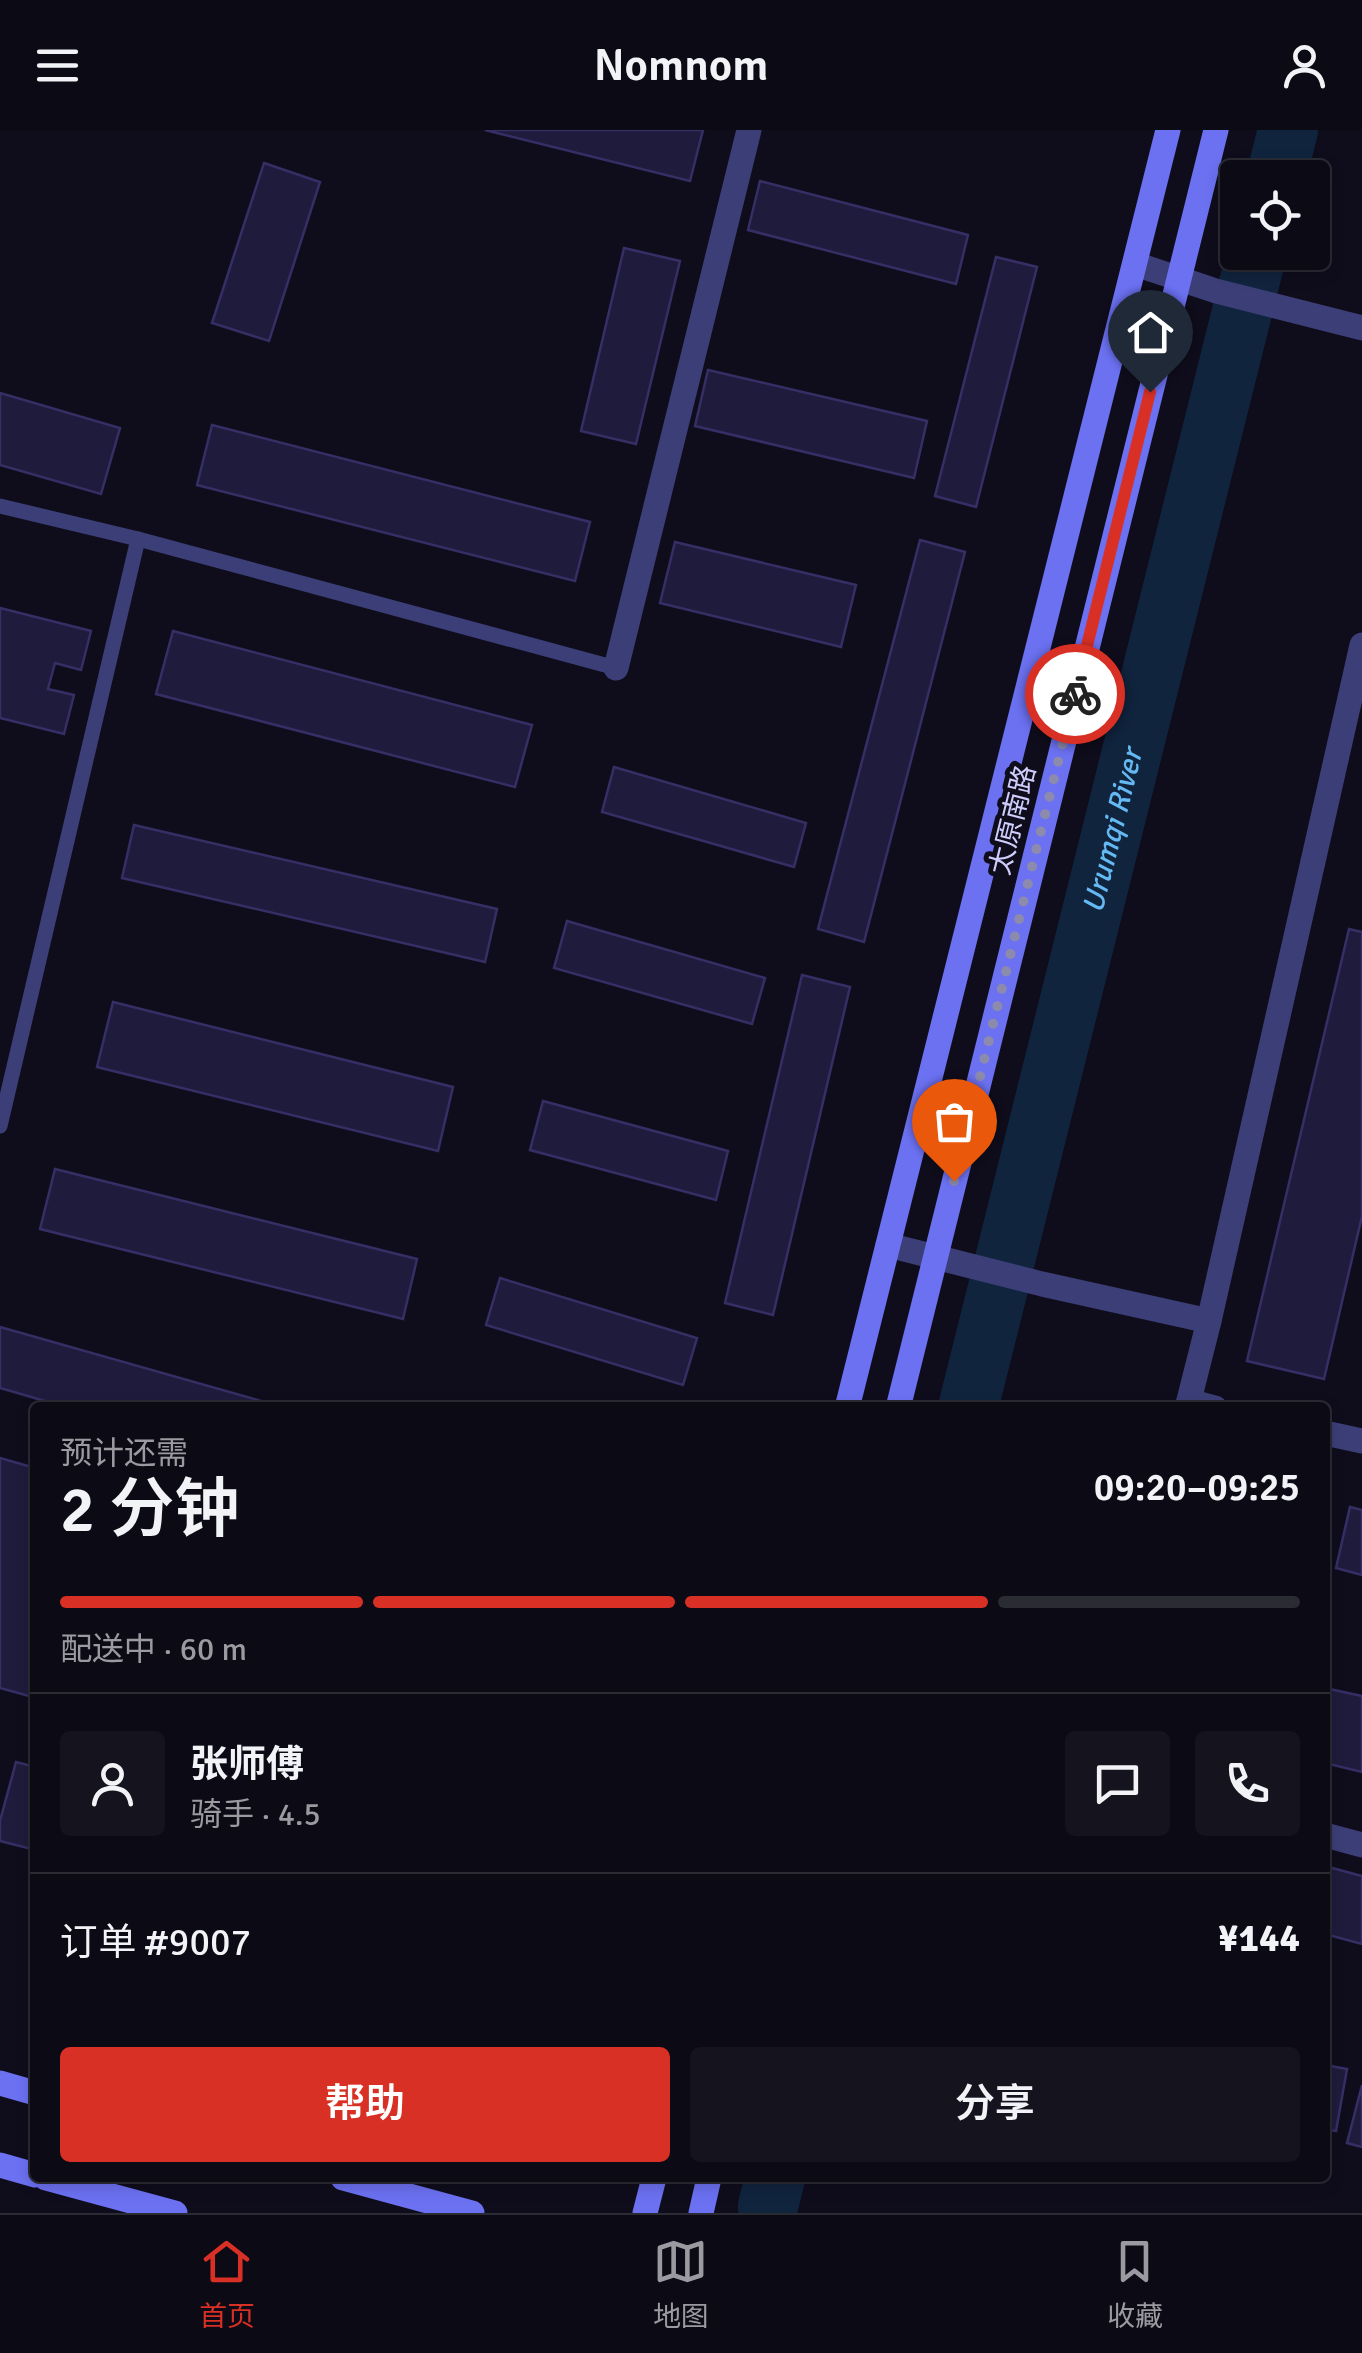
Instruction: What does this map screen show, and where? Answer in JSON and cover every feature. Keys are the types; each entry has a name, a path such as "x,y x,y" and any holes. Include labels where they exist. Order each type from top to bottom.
{"main road":[{"path":"849,1402 1168,130"},
{"name":"太原南路","path":"899,1402 1216,130"},
{"path":"0,2083 30,2092"},
{"path":"0,2165 30,2173"},
{"path":"61,2182 175,2213"},
{"path":"358,2182 472,2213"},
{"path":"645,2213 653,2182"},
{"path":"701,2213 708,2182"}],"street":[{"path":"616,668 749,130"},
{"path":"1134,264 1178,280 1353,325"},
{"path":"1189,1402 1362,645"},
{"path":"888,1245 1209,1321"},
{"path":"1330,1434 1362,1442"},
{"path":"1330,1836 1362,1845"}],"lane":[{"path":"0,506 138,539 616,668"},
{"path":"0,1126 138,539"}],"building":[{"path":"485,130 703,130 690,181"},
{"path":"264,163 320,182 269,341 212,323"},
{"path":"760,181 968,235 956,284 748,230"},
{"path":"624,248 680,261 636,444 581,431"},
{"path":"996,257 1037,267 976,507 935,496"},
{"path":"708,370 927,421 914,478 695,426"},
{"path":"0,393 120,428 101,494 0,465"},
{"path":"212,425 590,522 575,581 197,485"},
{"path":"920,540 965,552 864,942 818,929"},
{"path":"675,542 856,585 841,647 660,603"},
{"path":"0,608 91,631 81,670 55,663 48,689 74,695 64,734 0,718"},
{"path":"173,631 532,725 515,787 156,694"},
{"path":"614,767 806,823 794,867 602,812"},
{"path":"134,825 497,909 485,962 122,878"},
{"path":"567,921 765,978 752,1024 554,968"},
{"path":"1349,929 1362,932 1362,1216 1324,1379 1247,1361"},
{"path":"802,975 850,987 773,1315 725,1303"},
{"path":"113,1002 453,1087 438,1151 97,1067"},
{"path":"543,1101 728,1151 716,1200 530,1150"},
{"path":"55,1169 417,1259 403,1319 40,1229"},
{"path":"500,1278 697,1338 683,1385 486,1325"},
{"path":"0,1327 265,1402 48,1402 0,1388"},
{"path":"0,1458 30,1467 30,1692 29,1696 0,1688"},
{"path":"1350,1507 1362,1510 1362,1575 1336,1568"},
{"path":"1330,1689 1362,1696 1362,1772 1330,1764"},
{"path":"16,1762 30,1766 30,1849 0,1841 0,1821"},
{"path":"1330,1867 1362,1876 1362,1944 1330,1935"},
{"path":"1330,2066 1347,2069 1336,2131 1330,2130"},
{"path":"1362,2085 1362,2147 1347,2143"}],"waterway":[{"name":"Urumqi River","path":"1280,160 1288,130"},
{"name":"Urumqi River","path":"970,1402 1252,270"},
{"name":"Urumqi River","path":"768,2206 774,2182"}],"way so far":[{"path":"954,1181 1075,694"}],"route":[{"path":"1075,694 1150,392"}]}
